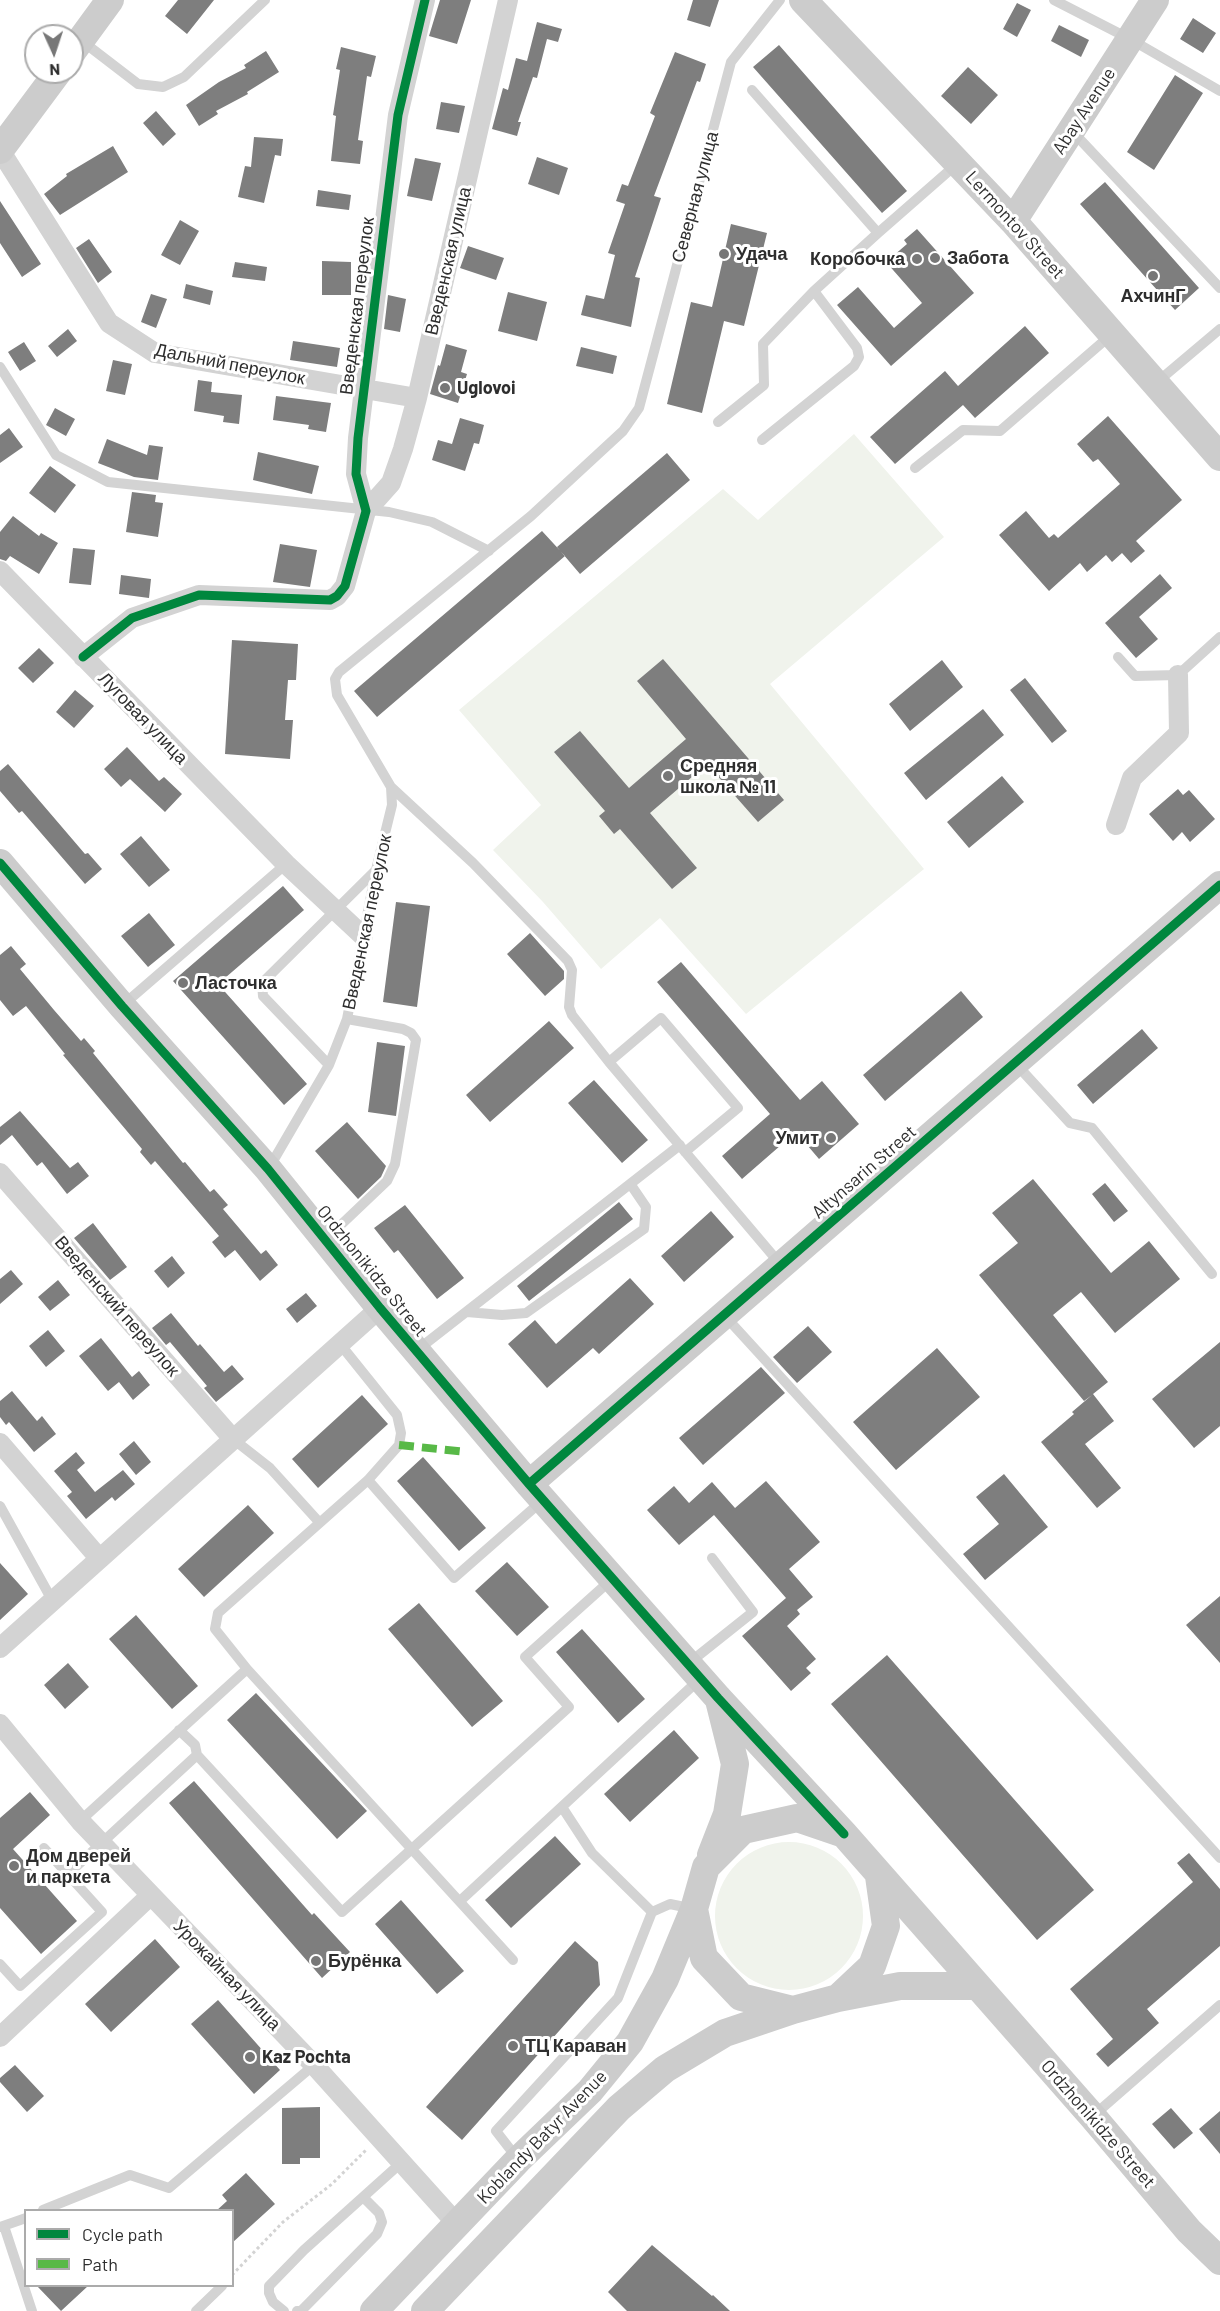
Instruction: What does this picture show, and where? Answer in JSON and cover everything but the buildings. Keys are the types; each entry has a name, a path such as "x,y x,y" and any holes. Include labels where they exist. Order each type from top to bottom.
{"street":[{"path":"84,35 110,0"},
{"name":"Введенская переулок","path":"366,511 356,474 363,388 398,115 425,0"},
{"name":"Введенская улица","path":"366,511 391,483 403,449 417,398 508,0"},
{"name":"Lermontov Street","path":"803,0 1013,221 1220,457"},
{"name":"Abay Avenue","path":"1013,221 1155,0"},
{"path":"0,150 48,84"},
{"name":"Дальний переулок","path":"0,150 109,323 155,353 417,398"},
{"path":"83,657 132,618 200,595 330,600 337,596 345,586 366,511"},
{"name":"Луговая улица","path":"0,571 286,864 363,936"},
{"path":"1116,825 1132,778 1179,734 1178,675"},
{"name":"Ordzhonikidze Street","path":"0,863 122,1006 268,1170 416,1352 536,1492 702,1680 844,1834"},
{"name":"Altynsarin Street","path":"536,1492 723,1315 1220,885"},
{"name":"Введенский переулок","path":"0,1173 233,1439"},
{"path":"0,1648 380,1308"},
{"path":"0,1443 99,1558"},
{"path":"702,1680 735,1764 727,1814 706,1867 694,1909 704,1958 741,1997 793,2010 838,1998 900,1986 976,1986"},
{"name":"Урожайная улица","path":"0,1724 80,1821 314,2065 457,2224"},
{"path":"706,1867 743,1830 796,1818 844,1834 879,1876 886,1926 872,1966 838,1998"},
{"name":"Ordzhonikidze Street","path":"879,1876 1093,2116 1189,2231 1220,2261"},
{"path":"0,2037 151,1895"},
{"name":"Koblandy Batyr Avenue","path":"374,2311 518,2160 590,2091 630,2042 665,1979 694,1909"},
{"name":"Koblandy Batyr Avenue","path":"425,2311 619,2108 664,2069 725,2033 793,2010"}],"lane":[{"path":"84,51 138,84 163,87 184,77 265,0"},
{"name":"Северная улица","path":"489,551 531,516 623,431 639,408 731,62 780,0"},
{"path":"1054,0 1130,39 1220,91"},
{"path":"752,90 878,232"},
{"path":"1072,130 1220,288"},
{"path":"718,422 764,385 763,344 814,291 958,163"},
{"path":"762,440 854,366 858,357 857,348 814,291"},
{"path":"1156,384 1220,329"},
{"path":"915,468 963,430 1000,431 1112,334"},
{"path":"0,367 56,455 108,482 389,512 432,522 489,551 339,672 335,679 337,695 391,787 473,863 568,961 572,970 569,1006 572,1015 781,1265"},
{"path":"1118,657 1135,676 1178,675 1220,637"},
{"name":"Введенская переулок","path":"268,1170 329,1065 347,1019 376,870 392,805 391,787"},
{"path":"122,1006 286,864"},
{"path":"329,1065 263,996 262,983 334,909 376,870"},
{"path":"416,1352 631,1185 738,1108 661,1018 609,1062"},
{"path":"325,1240 387,1181 395,1164 416,1040 411,1033 403,1029 347,1019"},
{"path":"1015,1063 1070,1123 1092,1128 1212,1274"},
{"path":"467,1312 502,1315 526,1313 644,1229 646,1207 631,1185"},
{"path":"723,1315 1220,1858"},
{"path":"340,1344 397,1415 399,1445 368,1479 218,1613 215,1629 247,1669 513,1959"},
{"path":"233,1439 270,1468 320,1522"},
{"path":"368,1479 454,1578 536,1492"},
{"path":"0,1506 52,1600"},
{"path":"460,1901 702,1680 753,1612 712,1558"},
{"path":"179,1730 195,1745 197,1755 342,1912 570,1707 525,1658 613,1578"},
{"path":"80,1821 247,1669"},
{"path":"68,1874 197,1755"},
{"path":"562,1806 592,1853 652,1912"},
{"path":"0,1964 20,1986 102,1912 44,1848"},
{"path":"518,2160 496,2131 618,1998 652,1912 670,1904 694,1909"},
{"path":"1093,2116 1220,2005"},
{"path":"48,2209 130,2175 169,2188 314,2065"},
{"path":"284,2311 273,2302 269,2286 304,2250 402,2162"},
{"path":"297,2311 301,2311 377,2234 382,2222 379,2213 364,2198"},
{"path":"24,2219 2,2227 32,2311"},
{"path":"195,2311 221,2287"}],"path":[{"path":"234,2273 283,2222 332,2184 369,2147"}],"shaded area":[{"path":"854,434 944,537 770,684 924,869 746,1014 660,918 601,969 543,902 493,850 541,805 459,710 723,489 758,520"},
{"path":"789,1842 817,1847 842,1863 858,1888 863,1916 858,1944 842,1969 817,1985 789,1990 761,1985 736,1969 720,1944 715,1916 720,1888 736,1863 761,1847"}],"marked path":[{"path":"399,1445 467,1452"}],"cycle path":[{"path":"83,657 132,618 199,595 330,600 337,596 345,586 366,511 356,474 358,438 398,115 425,0"},
{"path":"0,863 122,1006 268,1169 380,1308 529,1484 718,1698 844,1834"},
{"path":"529,1484 1220,885"}],"place":[{"name":"Удача","path":"724,254"},
{"name":"Забота","path":"935,258"},
{"name":"Коробочка","path":"917,259"},
{"name":"АхчинГ","path":"1153,276"},
{"name":"Uglovoi","path":"445,388"},
{"name":"Средняя школа № 11","path":"668,776"},
{"name":"Ласточка","path":"183,983"},
{"name":"Умит","path":"831,1138"},
{"name":"Дом дверей и паркета","path":"14,1866"},
{"name":"Бурёнка","path":"316,1961"},
{"name":"ТЦ Караван","path":"513,2046"},
{"name":"Kaz Pochta","path":"250,2057"}]}
